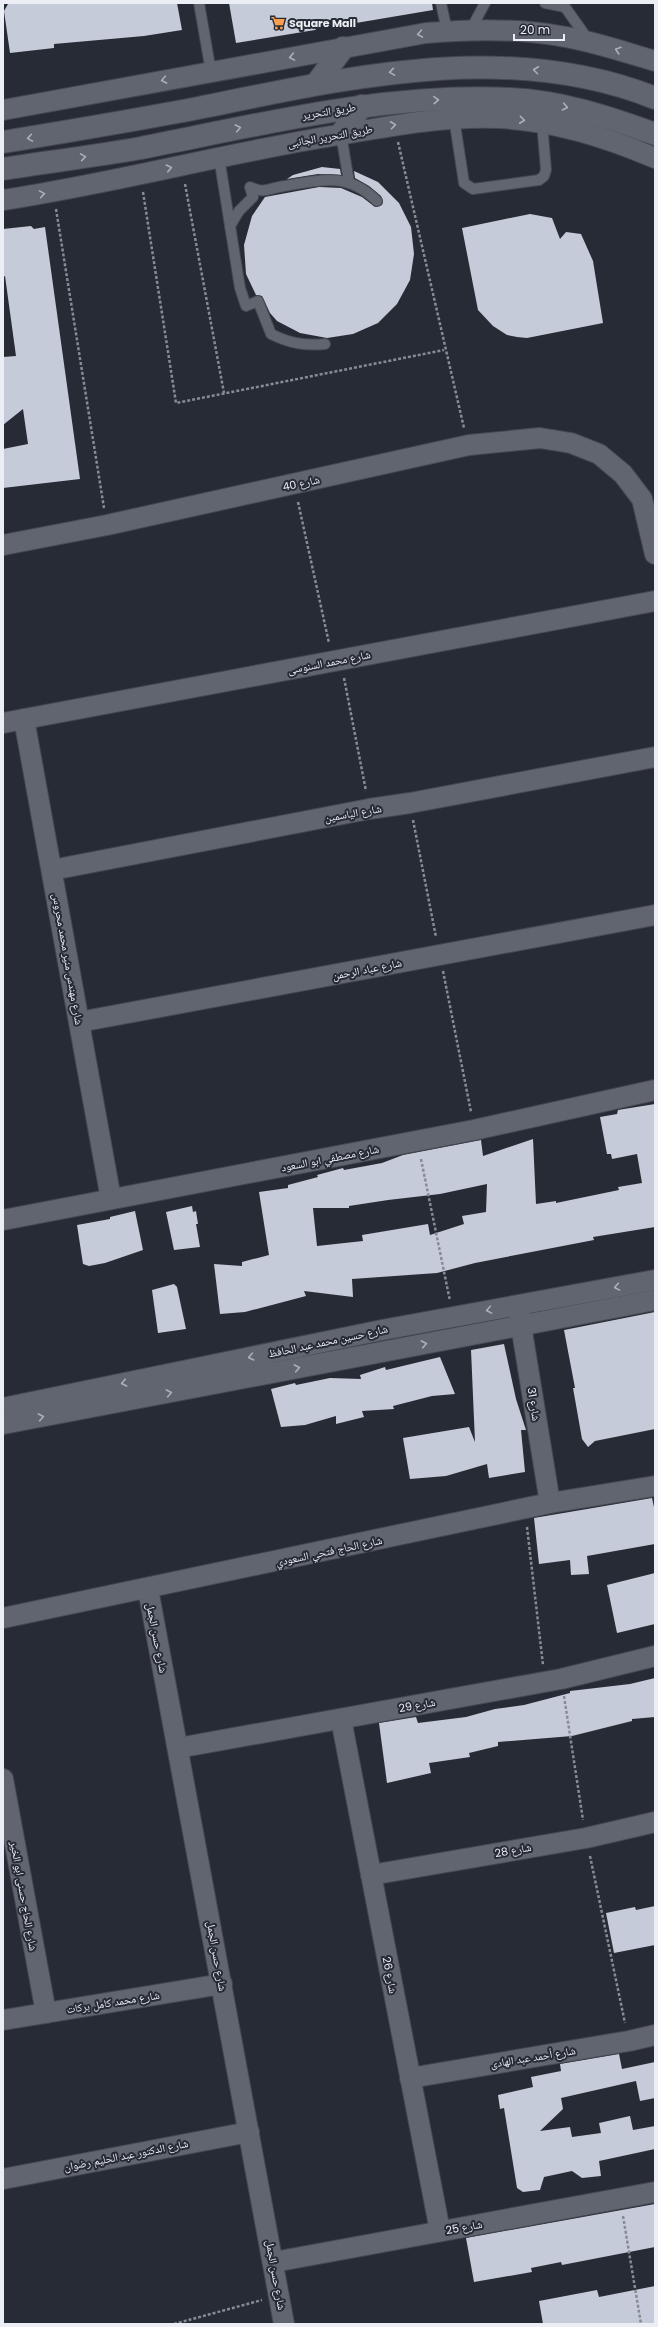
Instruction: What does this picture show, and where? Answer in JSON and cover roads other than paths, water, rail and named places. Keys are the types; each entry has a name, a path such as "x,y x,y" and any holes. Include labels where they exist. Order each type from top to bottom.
{"street":[{"path":"3,110 426,32 471,29 516,30 561,36 590,42 655,61"},
{"path":"317,83 343,48"},
{"path":"3,142 132,121 317,83 400,71 461,67 514,68 570,75 615,85 655,98"},
{"name":"طريق التحرير","path":"3,170 140,148 211,133 362,106 410,101 511,99 550,104 588,112 655,134"},
{"path":"341,134 362,106"},
{"path":"202,107 196,116 198,126 205,134 211,133"},
{"name":"طريق التحرير الجانبى","path":"3,200 54,192 219,157 341,134 394,125 454,118 498,118 542,122 582,131 621,143 655,158"},
{"path":"132,121 137,124 142,133 140,148"},
{"name":"شارع 40","path":"3,545 107,525 469,446 540,438 570,443 599,454 623,474 642,499 655,554"},
{"name":"شارع محمد السنوسى","path":"3,723 655,601"},
{"name":"شارع مهندس منير محمد محروس","path":"24,719 112,1199"},
{"name":"شارع الياسمين","path":"52,870 369,809 410,803 655,757"},
{"name":"شارع عباد الرحمن","path":"80,1022 655,915"},
{"name":"شارع مصطفي ابو السعود","path":"3,1220 417,1141 655,1090"},
{"name":"شارع حسين محمد عبد الحافظ","path":"3,1408 453,1317 655,1280"},
{"name":"شارع حسين محمد عبد الحافظ","path":"3,1424 655,1300"},
{"name":"شارع 31","path":"517,1305 522,1325 550,1503"},
{"name":"شارع الحاج فتحي السعودي","path":"3,1618 525,1510 550,1503 655,1486"},
{"name":"شارع حسن الجمل","path":"148,1589 274,2262 284,2324"},
{"name":"شارع 29","path":"178,1748 553,1680 655,1656"},
{"name":"شارع 26","path":"341,1719 440,2231"},
{"name":"شارع الحاج حسنى ابو الخير","path":"4,1791 46,2013"},
{"name":"شارع 28","path":"371,1875 586,1838 655,1822"},
{"name":"شارع محمد كامل بركات","path":"3,2020 222,1984"},
{"name":"شارع أحمد عبد الهادى","path":"410,2078 629,2041 655,2035"},
{"name":"شارع الدكتور عبد الحليم رضوان","path":"3,2178 249,2132"},
{"name":"شارع 25","path":"274,2262 655,2192"}],"lane":[{"path":"199,3 212,72"},
{"path":"441,3 447,31"},
{"path":"471,29 485,3"},
{"path":"545,3 564,7 590,42"},
{"path":"454,118 464,183 473,189 539,180 544,176 546,170 542,122"},
{"path":"341,134 349,182"},
{"path":"219,157 240,288 246,306 258,301 271,334 287,342 306,346 325,344"},
{"path":"230,226 239,211 253,197 250,187 262,192 331,179 349,182 360,186 377,201"}],"place":[{"name":"Square Mall","path":"278,23"}]}
